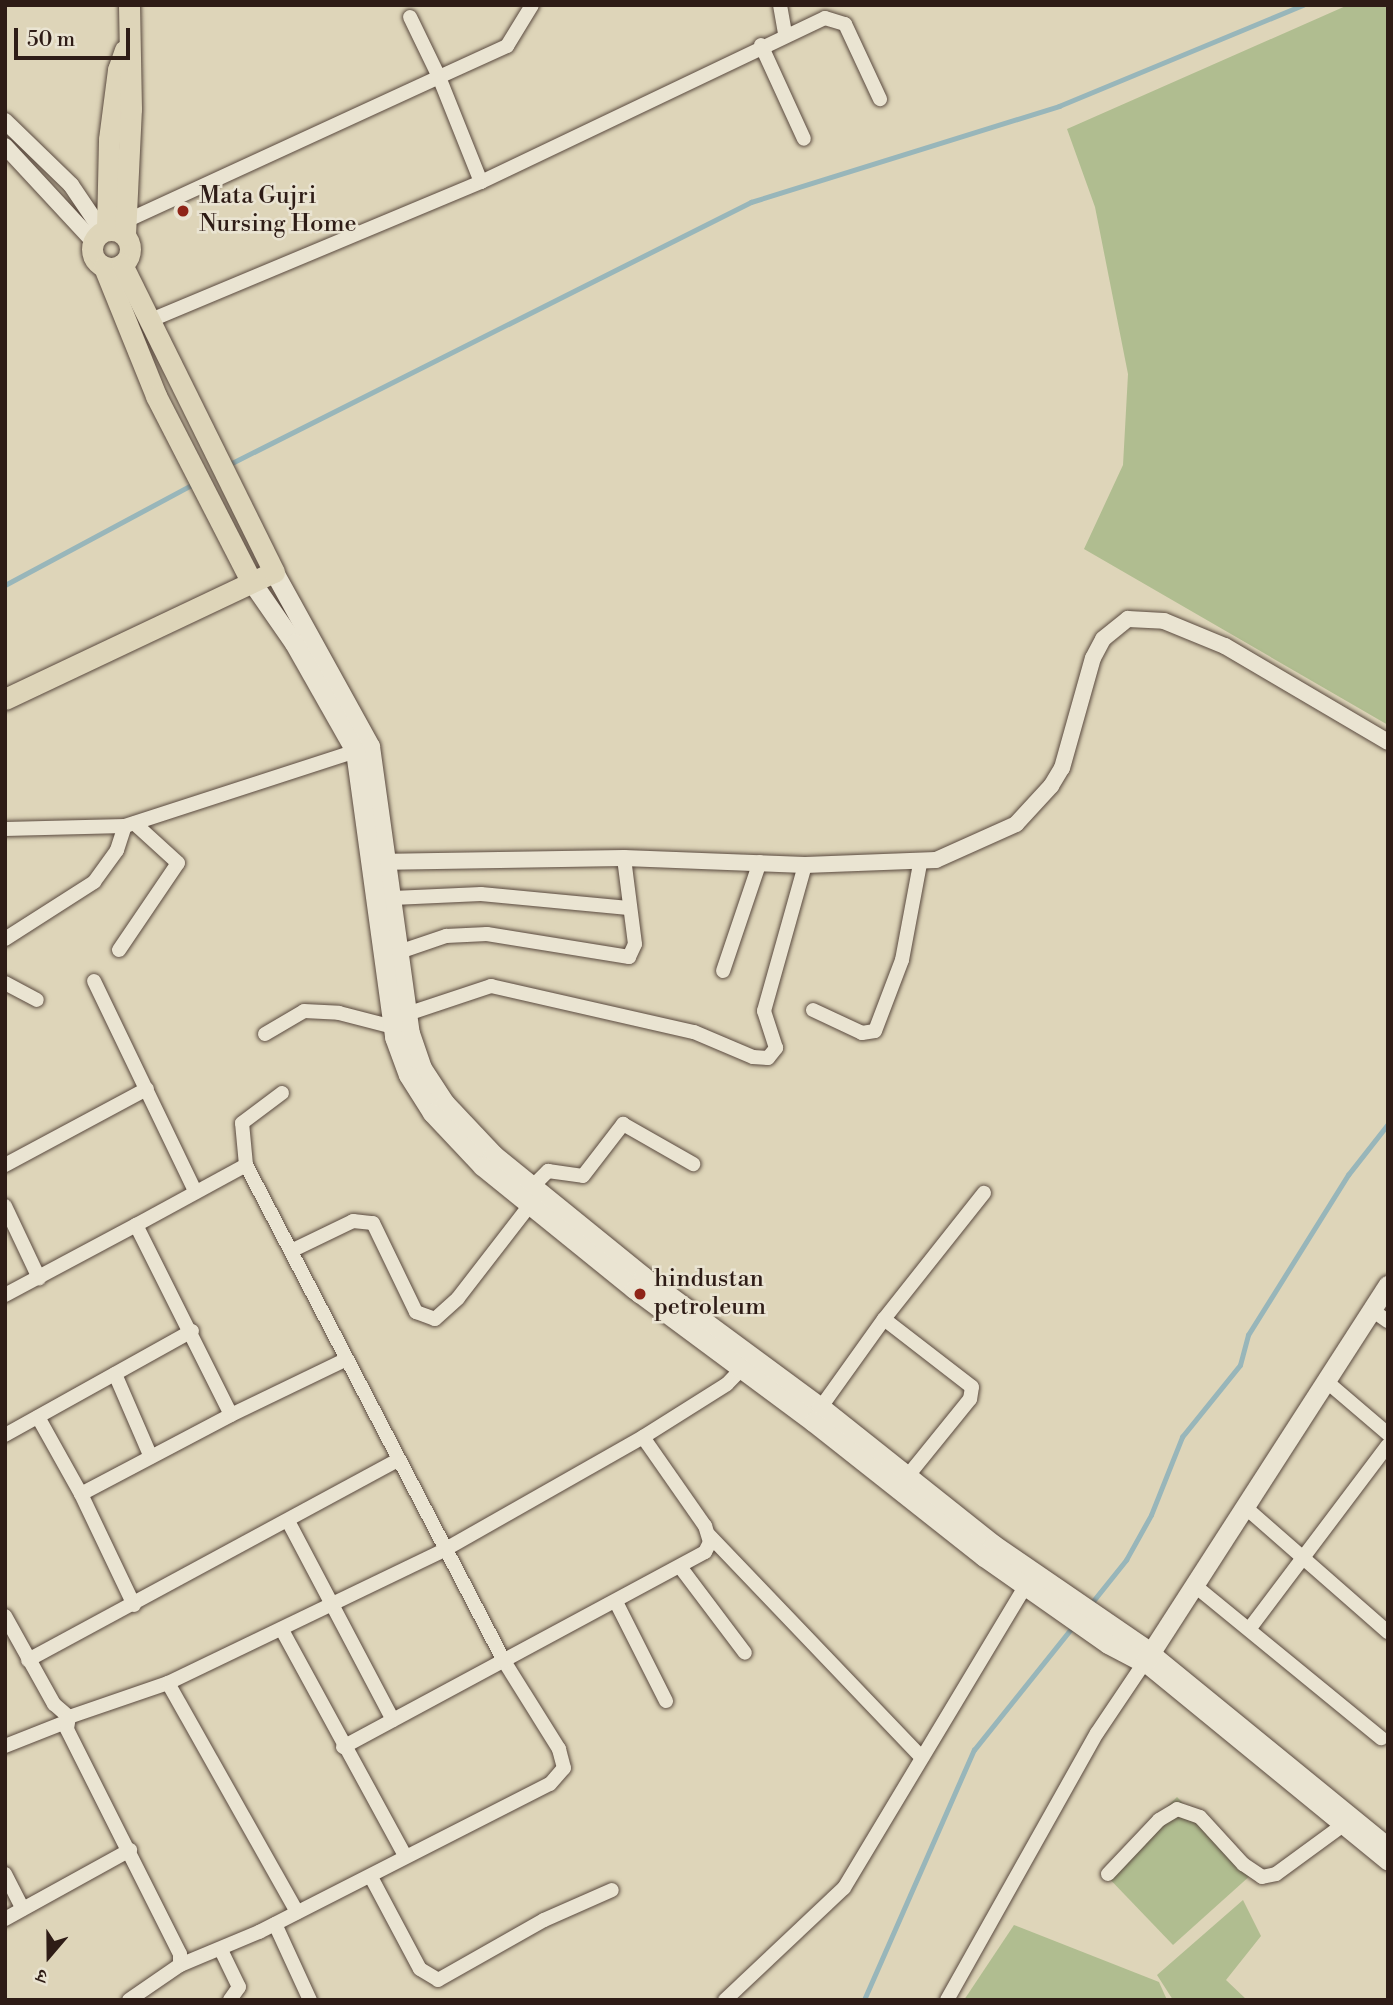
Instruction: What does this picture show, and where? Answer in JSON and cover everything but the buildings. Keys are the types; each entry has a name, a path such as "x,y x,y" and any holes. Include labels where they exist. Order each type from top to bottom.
{"main road":[{"path":"129,5 111,232 94,259 113,266 151,320 201,429 363,749 381,862 408,1074 432,1113 465,1149 747,1364 1025,1587 1062,1603"},
{"path":"111,232 130,247 113,266"},
{"path":"113,266 177,441 251,581 363,749"},
{"path":"5,699 274,572"},
{"path":"381,862 393,898 399,952 400,1020"},
{"path":"747,1364 821,1407 1062,1603 1112,1638 1147,1657 1326,1381 1380,1315 1388,1285"}],"street":[{"path":"111,232 507,46 532,5"},
{"path":"780,5 785,34"},
{"path":"411,17 439,77 481,182"},
{"path":"151,320 481,182 761,45 825,18 845,24 880,99"},
{"path":"761,45 804,139"},
{"path":"5,121 71,185 111,232"},
{"path":"5,146 111,232"},
{"path":"381,862 624,858 805,865 920,864 982,843 1016,824 1051,786 1062,768 1093,658 1103,639 1128,619 1164,621 1214,641 1388,743"},
{"path":"5,829 129,824 363,749"},
{"path":"5,939 94,882 117,850 129,824"},
{"path":"119,950 178,863 129,824"},
{"path":"399,952 446,936 487,934 629,957 635,944 628,908 624,858"},
{"path":"723,971 760,862"},
{"path":"813,1010 862,1033 875,1031 902,960 920,864"},
{"path":"265,1034 304,1011 400,1020 491,985 694,1032 731,1044 753,1057 768,1058 776,1048 764,1011 805,865"},
{"path":"393,898 481,894 628,908"},
{"path":"94,981 195,1191"},
{"path":"5,984 37,1000"},
{"path":"5,1165 147,1089"},
{"path":"129,2000 180,1965 221,1950 275,1924 550,1784 564,1768 559,1749 504,1661 345,1360 246,1165 242,1123 282,1093"},
{"path":"291,1251 353,1221 373,1223 416,1312 435,1319 458,1298 548,1171 583,1176 623,1124 693,1164"},
{"path":"5,1295 246,1165"},
{"path":"821,1407 884,1319 984,1193"},
{"path":"5,1206 39,1278"},
{"path":"136,1225 192,1331 231,1415"},
{"path":"884,1319 972,1387 970,1399 906,1478"},
{"path":"5,1435 192,1331"},
{"path":"82,1494 231,1415 345,1360"},
{"path":"5,1746 168,1683 333,1606 446,1549 643,1437 747,1364"},
{"path":"115,1374 151,1457"},
{"path":"1326,1381 1388,1434"},
{"path":"38,1417 82,1494 134,1605"},
{"path":"643,1437 709,1535 922,1758"},
{"path":"1250,1628 1307,1557 1388,1445"},
{"path":"28,1660 398,1460"},
{"path":"1245,1507 1307,1557 1388,1632"},
{"path":"288,1521 393,1720"},
{"path":"343,1747 681,1568 705,1552 710,1545 709,1535"},
{"path":"681,1568 745,1653"},
{"path":"1194,1585 1250,1628 1381,1738"},
{"path":"725,2000 834,1901 1025,1587"},
{"path":"616,1602 666,1701"},
{"path":"5,1616 54,1704 67,1720 180,1954 180,1965"},
{"path":"282,1630 343,1747 405,1856"},
{"path":"1147,1657 1388,1863"},
{"path":"1147,1657 1388,1845"},
{"path":"947,2000 1097,1732 1147,1657"},
{"path":"168,1683 297,1912"},
{"path":"1108,1874 1159,1820 1177,1809 1200,1817 1243,1864 1262,1877 1276,1874 1343,1825"},
{"path":"5,1919 130,1850"},
{"path":"5,1874 23,1909"},
{"path":"371,1877 419,1969 438,1980 544,1920 612,1890"},
{"path":"275,1924 310,2000"},
{"path":"221,1950 239,1987 230,2000"}],"green space":[{"path":"1348,5 1388,5 1388,725 1084,549 1123,465 1128,374 1095,207 1067,129"},
{"path":"1177,1797 1252,1874 1173,1945 1102,1871"},
{"path":"1243,1900 1261,1936 1226,1980 1247,2000 1173,2000 1157,1975"},
{"path":"1014,1925 1159,1982 1167,2000 964,2000"}],"waterway":[{"path":"228,465 751,202 1059,106 1303,5"},
{"path":"5,585 195,483"},
{"path":"1090,1605 1126,1560 1151,1515 1182,1437 1240,1365 1248,1335 1348,1175 1388,1124"},
{"path":"864,2000 974,1750 1074,1625"}],"place":[{"name":"Mata Gujri Nursing Home","path":"183,211"},
{"name":"hindustan petroleum","path":"640,1294"}]}
